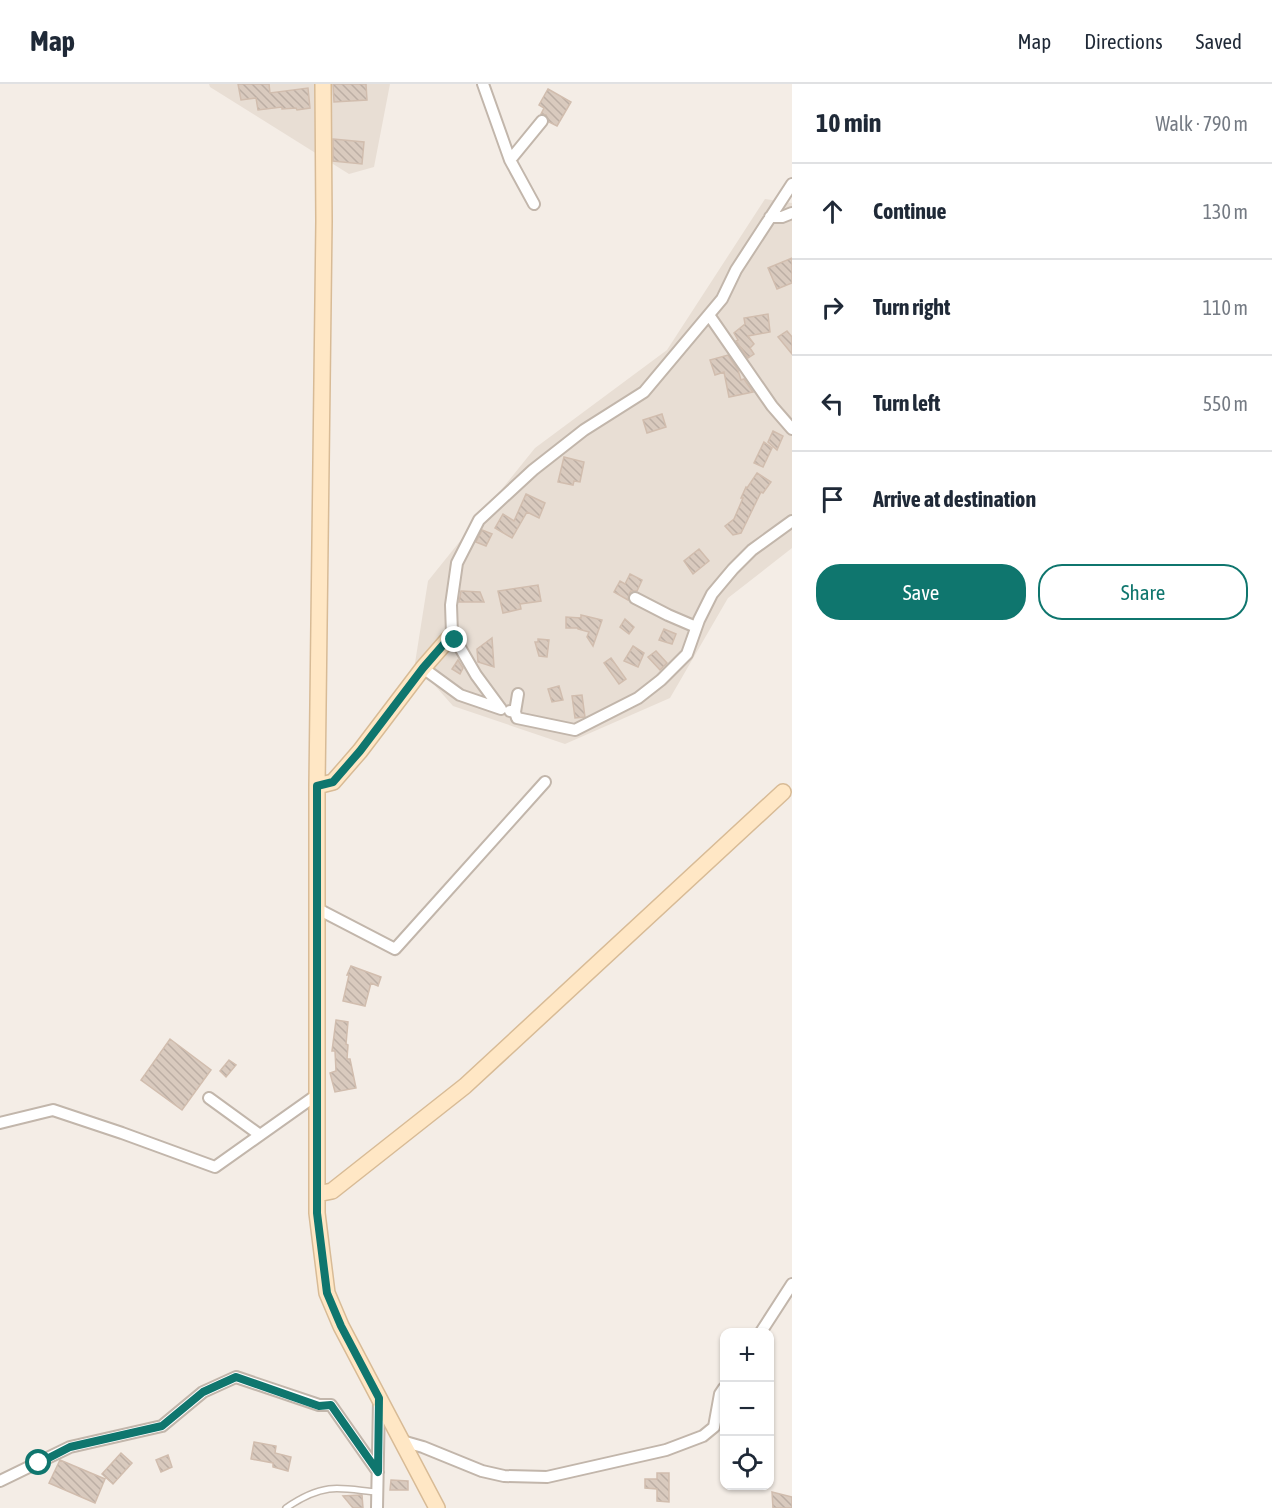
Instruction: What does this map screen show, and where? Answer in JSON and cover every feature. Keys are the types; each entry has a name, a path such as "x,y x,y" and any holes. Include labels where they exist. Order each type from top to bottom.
{"street":[{"path":"323,84 324,221 316,908 317,1213 327,1293 341,1326 437,1508"},
{"path":"483,84 510,160 534,204"},
{"path":"510,160 542,121"},
{"path":"317,786 333,782 452,634 451,605 457,563 479,520 533,470 584,430 644,392 722,299 736,270 792,184"},
{"path":"770,217 782,217 792,213"},
{"path":"709,315 772,406 792,429"},
{"path":"518,694 515,712 517,718 575,730 638,698 661,680 687,654 696,627 712,594 733,569 752,550 792,521"},
{"path":"635,598 696,627"},
{"path":"450,637 458,644 476,675 501,709"},
{"path":"423,668 460,695 515,712"},
{"path":"316,908 395,949 544,782"},
{"path":"317,1194 332,1191 465,1086 783,792"},
{"path":"0,1123 53,1110 215,1167 318,1094"},
{"path":"209,1098 260,1135"},
{"path":"764,1328 792,1284"},
{"path":"0,1481 70,1447 162,1426 203,1392 236,1377 319,1406 331,1405 378,1472"},
{"path":"402,1441 482,1471 504,1476 547,1477 666,1450 703,1436 714,1427 720,1394"},
{"path":"377,1508 379,1398"}],"lane":[{"path":"286,1508 298,1500 331,1489 377,1492"}],"shaded area":[{"path":"209,84 390,84 374,167 349,174 210,87"},
{"path":"765,199 792,203 792,548 728,598 670,698 565,744 453,706 415,663 428,581 535,448 667,350"}],"building":[{"path":"238,84 269,84 270,93 308,88 310,108 297,110 296,108 282,109 282,107 258,110 256,98 241,100"},
{"path":"333,84 366,84 367,100 334,102"},
{"path":"548,89 571,102 557,126 549,122 546,115 541,114 544,108 539,105"},
{"path":"333,139 364,142 362,164 333,161"},
{"path":"792,258 792,283 777,289 768,268"},
{"path":"768,314 770,332 748,336 754,344 750,348 754,354 748,358 736,341 738,340 734,333 745,324 744,318"},
{"path":"787,331 792,337 792,354 778,337"},
{"path":"728,355 738,370 741,380 744,379 753,392 729,397 724,372 715,375 710,360"},
{"path":"662,414 666,427 647,433 643,420"},
{"path":"773,431 783,436 777,450 768,442"},
{"path":"764,442 772,448 763,467 754,463"},
{"path":"564,457 584,462 580,482 574,481 573,485 558,482"},
{"path":"757,473 771,482 763,493 761,492 741,533 733,535 725,526 734,519 746,487"},
{"path":"526,494 545,503 539,518 527,512 512,538 495,528 503,514 514,521"},
{"path":"482,530 492,534 486,546 476,542"},
{"path":"699,549 709,561 693,574 684,561"},
{"path":"630,574 642,580 637,591 631,591 628,600 614,592 620,581 625,584"},
{"path":"538,585 541,601 520,604 521,609 503,613 498,591"},
{"path":"461,591 480,592 484,602 459,602"},
{"path":"581,615 602,620 593,646 587,637 589,632 578,628 566,628 566,617 581,618"},
{"path":"625,619 634,627 629,634 620,627"},
{"path":"664,629 676,634 672,644 659,640"},
{"path":"492,638 494,667 478,662 477,649"},
{"path":"538,639 549,640 547,657 539,656 535,642 538,642"},
{"path":"633,646 644,653 638,667 624,661"},
{"path":"656,651 667,663 660,670 648,657"},
{"path":"611,658 626,679 619,684 604,663"},
{"path":"458,660 463,668 460,674 452,669"},
{"path":"559,686 563,700 552,702 548,689"},
{"path":"582,695 585,717 575,718 572,696"},
{"path":"351,966 381,977 378,986 371,983 365,1006 343,1001 349,975 347,975"},
{"path":"336,1020 348,1022 347,1059 350,1059 356,1088 335,1092 330,1073 336,1071 335,1051 332,1051"},
{"path":"170,1039 211,1070 182,1110 141,1080"},
{"path":"229,1060 236,1065 226,1077 220,1071"},
{"path":"254,1442 276,1446 275,1453 291,1457 288,1471 273,1467 273,1463 251,1459"},
{"path":"121,1453 132,1463 113,1484 102,1474"},
{"path":"168,1455 172,1467 161,1472 156,1460"},
{"path":"60,1460 105,1479 95,1503 49,1483"},
{"path":"657,1473 669,1473 669,1502 657,1501 657,1489 645,1488 645,1479 657,1479"},
{"path":"391,1480 408,1481 408,1490 390,1490"},
{"path":"772,1492 792,1497 792,1508 773,1508"},
{"path":"362,1495 363,1508 353,1508 343,1496"}],"route":[{"path":"39,1463 70,1447 162,1426 203,1392 236,1377 319,1406 331,1405 378,1472 379,1398 341,1326 327,1293 317,1213 317,786 333,782 360,751 423,668 450,637 455,640"}]}
